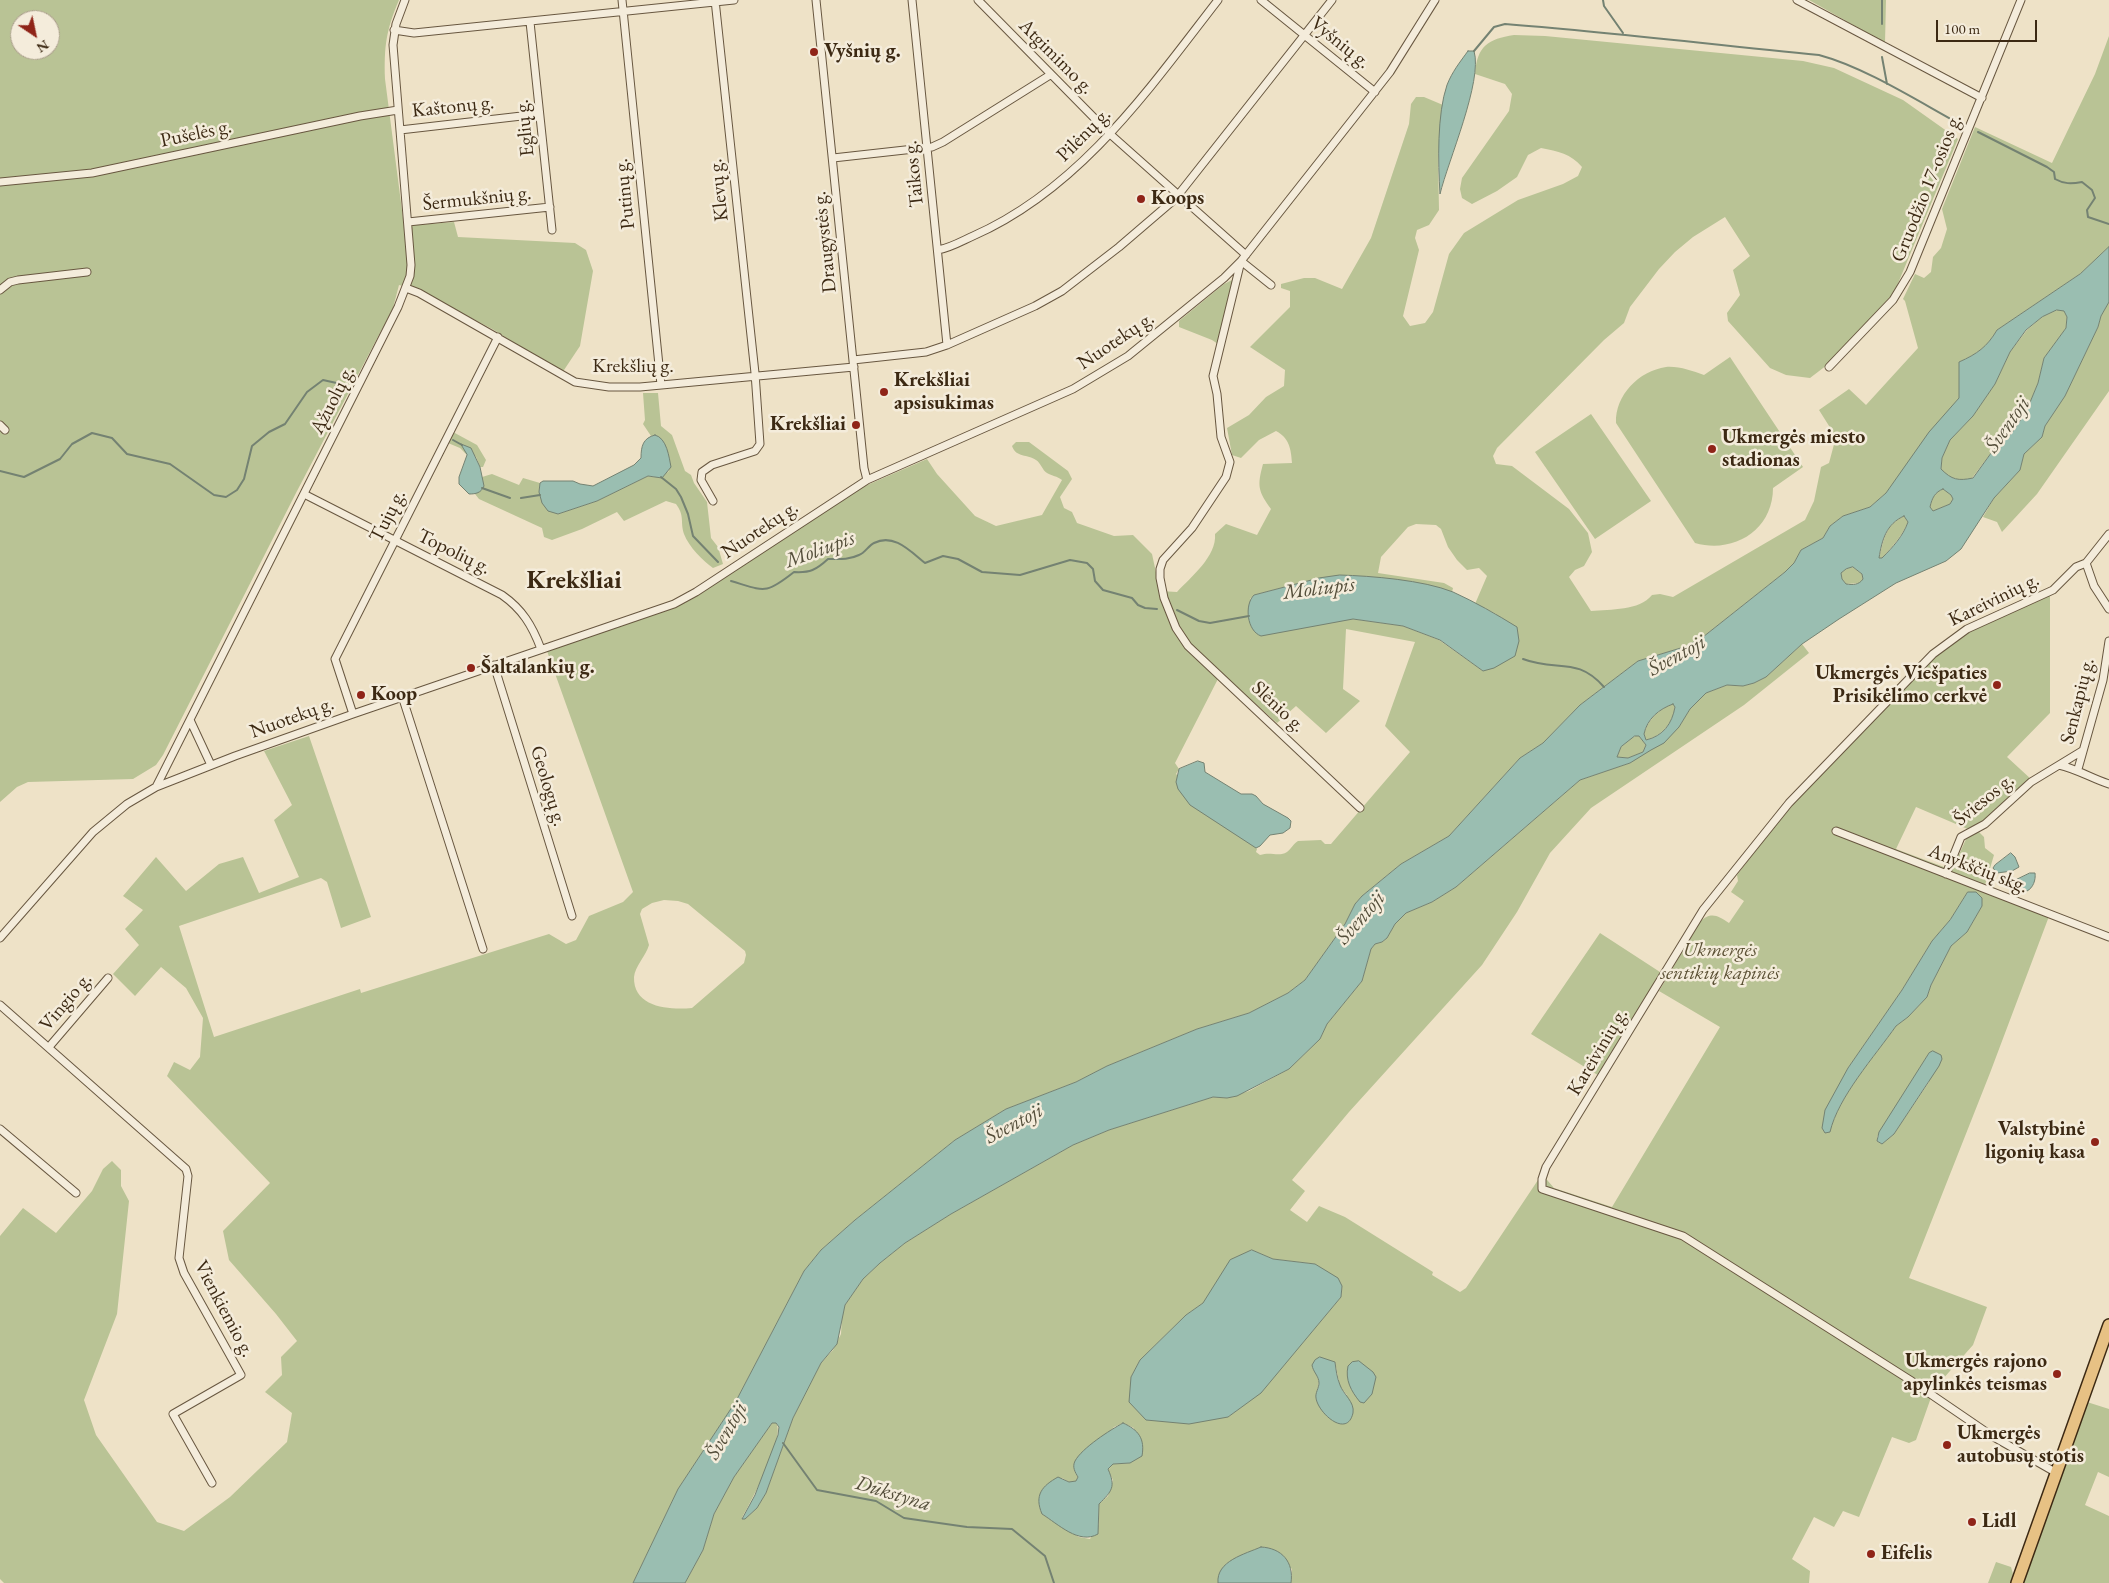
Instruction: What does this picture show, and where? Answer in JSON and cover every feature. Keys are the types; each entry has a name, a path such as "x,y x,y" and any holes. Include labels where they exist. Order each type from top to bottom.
{"main road":[{"path":"2017,1583 2109,1325"}],"street":[{"name":"Ąžuolų g.","path":"156,787 406,288 411,265 393,52 394,30 405,0"},
{"name":"Putinų g.","path":"622,0 661,385"},
{"path":"394,30 414,33 734,0"},
{"name":"Draugystės g.","path":"816,0 864,468 867,480"},
{"name":"Taikos g.","path":"912,0 947,345"},
{"name":"Atgimimo g.","path":"978,0 1110,134 1272,286"},
{"name":"Pilėnų g.","path":"938,250 988,230 1061,180 1110,134 1218,0"},
{"name":"Vyšnių g.","path":"1261,0 1375,92"},
{"name":"Krekšlių g.","path":"406,288 419,293 498,337 574,382 609,387 661,385 755,376 926,352 947,345 1035,306 1062,291 1141,229 1178,196 1332,0"},
{"name":"Nuotekų g.","path":"0,938 93,832 127,804 156,787 402,696 674,604 696,592 867,480 1074,389 1128,356 1224,278 1244,258 1390,72 1435,0"},
{"path":"1797,0 1982,98"},
{"name":"Gruodžio 17-osios g.","path":"1830,367 1900,291 1910,272 2021,0"},
{"name":"Klevų g.","path":"713,501 701,480 702,472 712,465 755,451 760,444 755,376 715,1"},
{"name":"Eglių g.","path":"530,22 552,230"},
{"path":"833,158 928,149 943,142 1050,75"},
{"name":"Pušelės g.","path":"0,182 92,173 360,116 398,110"},
{"name":"Kaštonų g.","path":"400,130 539,114"},
{"name":"Šermukšnių g.","path":"408,222 550,207"},
{"name":"Slėnio g.","path":"1244,258 1213,376 1217,394 1221,437 1230,462 1226,477 1192,528 1163,560 1160,578 1164,598 1176,628 1188,646 1360,808"},
{"path":"0,290 10,282 18,280 87,272"},
{"name":"Tujų g.","path":"352,714 335,659 498,337"},
{"name":"Topolių g.","path":"304,494 394,541 475,580 514,603 531,625 541,649"},
{"name":"Kareivinių g.","path":"2055,1472 1992,1436 1910,1380 1683,1236 1542,1189 1542,1179 1546,1167 1703,910 1790,803 1933,654 1967,629 2053,590 2076,567 2086,563 2109,534"},
{"path":"2086,563 2094,586 2109,608"},
{"name":"Senkapių g.","path":"2078,769 2103,680 2109,641"},
{"name":"Geologų g.","path":"494,665 572,916"},
{"path":"402,696 483,949"},
{"path":"190,720 211,766"},
{"name":"Šviesos g.","path":"1946,874 1961,837 1984,824 2032,782 2082,751"},
{"path":"2059,765 2078,769 2087,777 2109,784"},
{"name":"Anykščių skg.","path":"1836,831 2109,937"},
{"name":"Vingio g.","path":"49,1048 108,978"},
{"name":"Vienkiemio g.","path":"0,1005 186,1169 188,1176 179,1258 184,1273 241,1375 173,1414 212,1483"},
{"path":"0,1129 76,1193"}],"green space":[{"path":"0,0 399,0 387,39 385,79 404,226 454,222 458,237 575,243 586,250 593,271 580,346 562,373 494,330 416,289 399,285 393,308 297,491 163,755 156,765 133,779 28,782 17,787 0,802"},
{"path":"1809,0 1886,0 1885,43"},
{"path":"1514,35 1545,36 1803,61 1834,68 1903,100 1958,139 1894,293 1827,365 1810,378 1786,375 1770,368 1728,321 1727,313 1740,295 1733,270 1750,256 1725,217 1693,237 1675,252 1659,269 1630,307 1624,323 1604,340 1497,448 1493,456 1496,464 1512,466 1569,509 1588,533 1592,552 1584,566 1575,570 1569,577 1591,611 1632,607 1640,604 1652,595 1660,594 1673,597 1805,520 1814,501 1821,467 1829,463 1836,437 1819,410 1849,389 1866,405 1918,348 1903,299 1915,274 1924,278 1931,272 1933,257 1941,248 1947,229 1942,209 1975,127 2052,163 2095,74 2109,36 2109,247 2080,274 1997,330 1981,349 1959,362 1959,398 1886,493 1870,507 1843,516 1830,526 1823,538 1801,550 1794,563 1785,572 1703,637 1684,647 1638,661 1580,705 1543,743 1520,758 1449,836 1401,864 1362,896 1355,904 1345,924 1305,980 1288,993 1249,1013 1197,1029 1107,1066 1076,1082 1006,1109 955,1140 855,1220 821,1250 804,1271 736,1401 678,1489 633,1583 4,1583 0,1579 0,1236 23,1208 56,1233 92,1191 103,1169 112,1161 121,1170 121,1186 129,1201 117,1314 84,1400 96,1435 157,1522 184,1531 230,1497 287,1442 292,1413 265,1392 282,1375 281,1357 297,1341 229,1260 223,1231 270,1183 167,1076 174,1062 190,1070 200,1057 203,1018 186,988 161,967 135,996 113,974 139,945 125,929 143,910 123,896 156,857 186,891 219,864 243,857 259,893 299,877 274,820 292,805 264,751 309,736 371,917 341,928 327,882 321,878 179,926 214,1037 360,989 361,993 549,934 566,944 576,940 589,916 623,902 633,892 547,651 687,601 849,495 927,459 937,474 975,516 996,526 1042,515 1062,480 1045,472 1036,460 1019,454 1012,446 1016,442 1029,442 1068,471 1072,479 1060,497 1064,508 1072,512 1077,523 1114,536 1133,535 1152,554 1160,591 1177,592 1208,558 1215,542 1215,534 1226,524 1257,535 1271,509 1261,493 1259,483 1261,472 1263,464 1292,463 1287,440 1276,431 1259,440 1241,458 1232,455 1227,428 1249,415 1266,397 1284,386 1285,370 1250,347 1290,307 1290,291 1281,288 1281,284 1304,278 1315,278 1342,289 1371,238 1409,124 1411,104 1416,97 1424,97 1443,105 1438,158 1439,210 1429,225 1417,230 1415,238 1419,250 1403,316 1410,326 1425,323 1433,312 1449,254 1464,233 1518,200 1563,184 1578,176 1582,167 1573,159 1559,152 1541,148 1528,155 1517,177 1497,191 1472,204 1462,198 1460,189 1462,178 1509,111 1512,94 1505,84 1475,74 1481,50 1491,42","holes":["1416,524 1436,525 1441,529 1448,547 1457,560 1467,570 1479,568 1487,576 1475,604 1496,614 1483,671 1439,640 1403,626 1353,619 1250,599 1254,595 1319,578 1412,583 1452,592 1453,588 1444,583 1378,573 1381,557 1408,527","1346,629 1415,642 1385,726 1410,752 1331,844 1325,844 1321,840 1298,841 1285,853 1260,855 1256,852 1257,849 1176,774 1179,769 1175,763 1221,673 1277,723 1296,706 1326,733 1360,701 1343,689","664,900 688,904 745,951 744,963 692,1008 654,1005 646,1001 635,987 635,973 649,945 640,914 642,909 652,903"]},
{"path":"1232,280 1234,282 1218,344 1179,327 1179,321 1224,284"},
{"path":"2109,302 2109,391 2037,494 2002,532 1997,522 1983,517 1994,498 2020,470 2024,454 2042,437 2045,426 2065,396"},
{"path":"2057,310 2064,310 2067,317 2066,328 2044,358 2038,383 2026,412 2011,434 1994,449 1972,478 1952,478 1941,470 1942,458 1950,440 1973,416 1995,384 2010,352 2027,330 2042,317"},
{"name":"Ukmergės miesto stadionas","path":"1730,357 1803,467 1773,488 1771,503 1759,527 1737,542 1710,546 1695,543 1616,423 1617,413 1624,394 1630,386 1656,369 1671,367 1704,375"},
{"path":"643,393 658,393 661,426 672,435 685,471 691,475 707,502 711,538 718,547 723,564 713,568 705,562 689,544 684,534 679,508 676,504 666,501 624,521 617,512 582,529 552,540 544,537 542,528 479,499 475,494 483,489 482,477 492,474 519,485 523,478 540,483 539,492 558,514 597,501 648,476 657,477 669,471 655,435 651,436 643,424 645,420"},
{"path":"1591,414 1651,501 1595,539 1535,452"},
{"path":"453,432 477,445 486,460 483,467 480,467 476,457 466,450 467,455 460,448 448,443"},
{"path":"1943,489 1953,499 1950,504 1933,511 1930,507 1933,498"},
{"path":"1904,516 1908,522 1903,532 1882,558 1879,558 1889,528"},
{"path":"1853,567 1862,574 1863,579 1861,583 1846,584 1842,579 1841,573"},
{"name":"Ukmergės sentikių kapinės","path":"2050,595 2050,713 2007,757 2032,780 1983,823 1970,830 1916,807 1896,849 1952,870 1967,837 1978,831 1984,837 1985,848 1994,855 1985,885 2051,911 1990,1073 1909,1278 1987,1307 1973,1345 1934,1389 1916,1440 1909,1443 1892,1437 1859,1517 1843,1511 1834,1527 1814,1517 1792,1559 1810,1571 1809,1583 1291,1583 1292,1569 1261,1547 1226,1564 1218,1583 685,1583 703,1550 714,1514 734,1477 772,1423 776,1423 778,1430 772,1455 742,1518 745,1519 757,1508 766,1493 793,1418 821,1363 833,1350 841,1334 845,1305 863,1279 880,1263 905,1243 951,1214 1073,1145 1109,1130 1213,1097 1227,1098 1249,1091 1289,1069 1320,1039 1327,1024 1362,981 1371,949 1375,944 1387,938 1395,924 1406,913 1432,902 1456,887 1580,780 1630,763 1679,727 1690,709 1706,693 1727,685 1743,686 1766,677 1802,644 1809,653 1744,705 1591,808 1550,853 1517,912 1482,965 1349,1112 1292,1180 1305,1191 1290,1210 1307,1222 1319,1206 1345,1217 1433,1272 1432,1275 1460,1292 1466,1288 1542,1174 1554,1188 1612,1207 1720,1027 1659,991 1700,922 1708,917 1715,916 1729,923 1744,901 1731,892 1738,881 1737,875 1768,834 1805,790 1931,659 1968,631","holes":["1968,892 1982,906 1967,932 1951,946 1927,997 1908,1017 1896,1026 1858,1077 1841,1105 1830,1132 1842,1082 1848,1068 1902,990 1932,941 1950,920","1929,1053 1929,1082 1894,1134 1882,1144 1877,1141 1877,1137","1252,1250 1273,1259 1315,1264 1342,1286 1341,1297 1261,1392 1228,1417 1131,1377 1140,1360 1186,1315 1203,1303","1335,1362 1340,1387 1347,1395 1316,1399 1319,1381 1317,1376","1123,1423 1134,1428 1130,1463 1113,1464 1108,1470 1113,1480 1108,1496 1099,1504 1099,1524 1090,1539 1079,1537 1042,1514 1062,1478 1069,1482 1076,1482 1078,1477 1075,1472 1114,1427"]},
{"path":"1673,703 1675,707 1669,724 1662,732 1646,740 1644,734 1651,719"},
{"path":"1635,736 1639,736 1646,745 1643,752 1628,758 1617,757 1621,747"},
{"path":"1600,933 1660,972 1655,989 1601,1077 1531,1034"},
{"path":"2087,1402 2109,1409 2109,1477 2098,1472 2085,1505 2109,1516 2109,1583 2021,1583"},
{"path":"1996,1562 2011,1567 2013,1574 2010,1583 1988,1583"}],"water":[{"path":"1468,51 1474,51 1474,81 1440,194 1439,138 1441,110 1451,76"},
{"name":"Šventoji","path":"2109,247 2109,302 2065,396 2045,426 2042,437 2024,454 2020,470 1994,498 1961,549 1946,561 1896,583 1839,619 1802,644 1766,677 1743,686 1727,685 1706,693 1690,709 1679,727 1664,743 1630,763 1580,780 1456,887 1432,902 1406,913 1395,924 1387,938 1375,944 1371,949 1362,981 1327,1024 1320,1039 1289,1069 1237,1096 1227,1098 1213,1097 1109,1130 1073,1145 951,1214 905,1243 863,1279 845,1305 837,1344 821,1363 793,1418 766,1493 757,1508 745,1519 742,1519 755,1495 778,1435 779,1427 776,1423 772,1423 734,1477 714,1514 703,1550 685,1583 633,1583 678,1489 736,1401 804,1271 821,1250 855,1220 955,1140 1006,1109 1076,1082 1107,1066 1197,1029 1249,1013 1288,993 1305,980 1345,924 1355,904 1362,896 1401,864 1449,836 1520,758 1543,743 1580,705 1638,661 1684,647 1703,637 1785,572 1794,563 1801,550 1823,538 1830,526 1843,516 1870,507 1886,493 1929,432 1959,398 1959,362 1981,349 1997,330 2080,274","holes":["2057,310 2064,311 2067,317 2066,328 2044,358 2038,383 2026,412 2011,434 1994,449 1973,478 1959,479 1952,477 1941,469 1942,458 1950,440 1973,416 1995,384 2010,352 2026,330 2042,317","1943,489 1953,499 1950,504 1933,511 1930,507 1934,496","1904,516 1908,522 1897,541 1882,558 1879,558 1883,539 1893,523","1853,567 1862,574 1863,579 1856,584 1846,584 1842,579 1841,573","1673,704 1675,707 1672,719 1662,732 1646,740 1644,734 1648,724 1654,715","1635,736 1639,736 1646,745 1643,752 1628,758 1617,757 1621,747"]},
{"path":"655,435 665,444 671,467 662,478 648,476 597,501 558,514 548,511 542,503 539,492 540,483 543,481 573,481 593,486 634,465 641,458 641,450 645,440"},
{"path":"461,444 471,448 480,467 484,486 480,492 469,494 459,484 459,477 467,455"},
{"path":"1340,575 1427,584 1453,592 1517,627 1519,641 1515,656 1494,668 1483,671 1440,640 1403,626 1353,619 1261,636 1253,629 1248,617 1248,611 1254,595 1319,578"},
{"path":"1198,761 1204,763 1205,772 1241,794 1256,796 1263,804 1288,818 1291,821 1290,828 1283,833 1270,835 1256,848 1190,805 1178,789 1176,782 1179,769"},
{"path":"2011,853 2019,867 2012,871 1997,873 1993,868 1995,865"},
{"path":"2030,873 2035,873 2035,876 2034,884 2029,890 2027,891 2014,884 2014,881"},
{"path":"1968,892 1976,892 1982,898 1982,906 1967,932 1951,946 1927,997 1908,1017 1896,1026 1858,1077 1841,1105 1830,1132 1825,1133 1822,1128 1825,1110 1848,1068 1902,990 1932,941 1950,920"},
{"path":"1933,1051 1941,1055 1942,1059 1939,1066 1894,1134 1882,1144 1877,1141 1879,1132 1929,1053"},
{"path":"1252,1250 1273,1259 1315,1264 1338,1278 1342,1286 1341,1297 1261,1393 1228,1417 1189,1424 1146,1420 1129,1402 1131,1377 1140,1360 1186,1315 1203,1303 1230,1260"},
{"path":"1320,1357 1335,1362 1340,1385 1351,1402 1353,1413 1350,1420 1345,1424 1333,1421 1318,1404 1316,1396 1319,1381 1312,1365"},
{"path":"1359,1361 1373,1372 1376,1377 1372,1394 1364,1403 1360,1402 1354,1394 1347,1376 1348,1366 1352,1362"},
{"path":"1123,1423 1140,1436 1143,1445 1142,1456 1130,1463 1113,1464 1108,1469 1112,1485 1110,1492 1099,1504 1098,1534 1091,1537 1076,1535 1042,1514 1039,1496 1044,1488 1058,1477 1069,1482 1076,1481 1078,1477 1074,1465 1079,1456 1097,1440"},
{"path":"1261,1547 1281,1553 1291,1569 1291,1583 1218,1583 1219,1575 1227,1564 1233,1559"}],"waterway":[{"path":"1603,0 1604,6 1623,33"},
{"path":"1882,0 1882,24"},
{"path":"1474,51 1494,27 1505,24 1819,55 1854,67 1958,123"},
{"path":"1882,57 1887,84"},
{"path":"1978,132 2047,167 2054,172 2055,179 2058,181 2068,183 2082,182 2092,190 2095,198 2087,210 2088,217 2109,224"},
{"name":"Moliupis","path":"0,471 24,477 60,459 72,444 92,433 112,438 127,454 170,464 214,495 226,497 237,490 244,479 252,446 269,432 285,424 307,392 323,380 341,384"},
{"name":"Moliupis","path":"453,440 462,445"},
{"name":"Moliupis","path":"661,477 676,489 681,497 688,514 693,536 718,562"},
{"name":"Moliupis","path":"482,488 510,498"},
{"name":"Moliupis","path":"521,498 540,495"},
{"name":"Moliupis","path":"731,581 758,589 770,588 794,572 812,570 828,559 855,557 863,553 874,543 888,540 908,549 925,563 943,556 958,559 982,572 1020,575 1070,560 1087,563 1093,569 1095,581 1103,590 1132,598 1138,605 1145,608 1157,609"},
{"name":"Moliupis","path":"1177,610 1199,621 1210,623 1249,616"},
{"name":"Moliupis","path":"1523,659 1535,663 1566,666 1585,671 1604,687"},
{"name":"Dūkstyna","path":"783,1443 817,1490 876,1501 904,1518 967,1527 1012,1529 1045,1556 1054,1583"}],"place":[{"name":"Vyšnių g.","path":"814,52"},
{"name":"Koops","path":"1141,199"},
{"name":"Krekšliai apsisukimas","path":"884,392"},
{"name":"Krekšliai","path":"856,425"},
{"name":"Ukmergės miesto stadionas","path":"1712,449"},
{"name":"Šaltalankių g.","path":"471,668"},
{"name":"Ukmergės Viešpaties Prisikėlimo cerkvė","path":"1997,685"},
{"name":"Koop","path":"361,695"},
{"name":"Valstybinė ligonių kasa","path":"2095,1142"},
{"name":"Ukmergės rajono apylinkės teismas","path":"2057,1374"},
{"name":"Ukmergės autobusų stotis","path":"1947,1445"},
{"name":"Lidl","path":"1972,1522"},
{"name":"Eifelis","path":"1871,1554"}],"district":[{"name":"Krekšliai","path":"574,581"}]}
